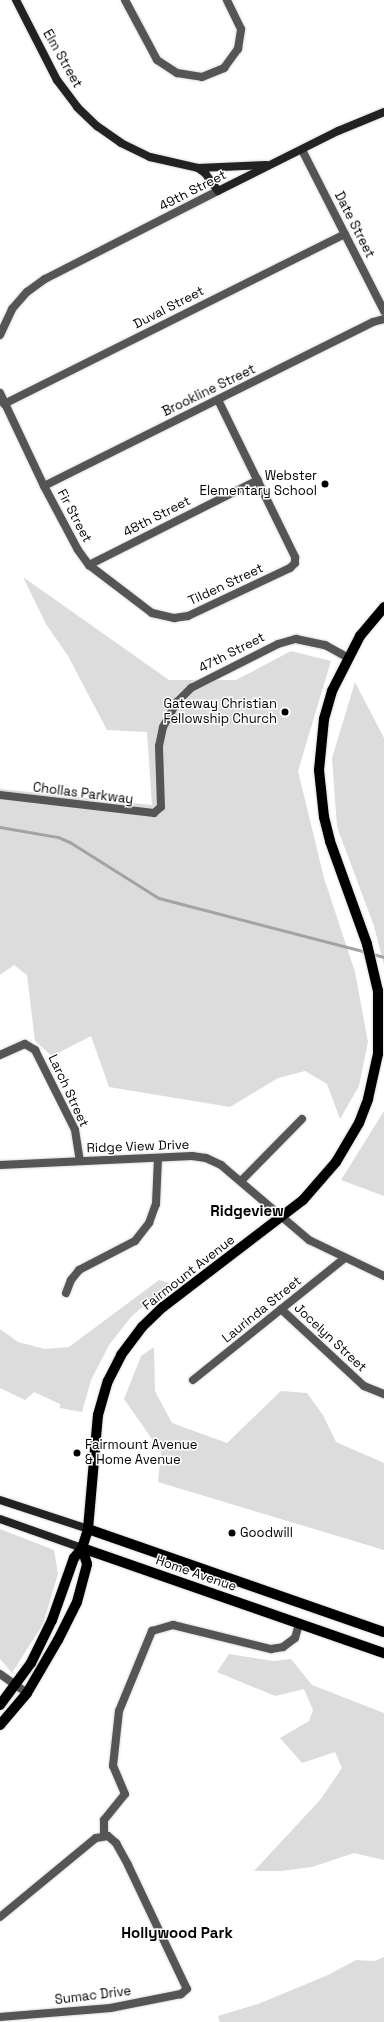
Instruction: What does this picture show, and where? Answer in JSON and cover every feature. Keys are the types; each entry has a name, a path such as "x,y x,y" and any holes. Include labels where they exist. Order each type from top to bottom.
{"main road":[{"path":"347,658 360,636 384,607"},
{"name":"Fairmount Avenue","path":"0,1705 31,1664 52,1620 74,1558 82,1548 88,1529 98,1415 108,1381 121,1354 142,1327 163,1307 303,1200 331,1168 359,1123 377,1061 380,1033 378,991 373,967 338,866 324,817 319,770 324,719 332,691 347,658"},
{"name":"Home Avenue","path":"88,1529 384,1632"},
{"name":"Fairmount Avenue","path":"0,1725 27,1693 77,1602 86,1564 82,1548"},
{"name":"Home Avenue","path":"82,1548 384,1653"}],"street":[{"name":"Elm Street","path":"16,0 57,80 77,107 97,126 121,143 150,156 198,168 269,165"},
{"path":"125,0 158,60 177,73 202,77 224,68 238,49 241,29 227,0"},
{"name":"49th Street","path":"0,335 8,316 19,300 45,279 269,165 384,112"},
{"name":"Date Street","path":"302,150 384,312"},
{"path":"198,168 205,173 218,192"},
{"name":"Duval Street","path":"4,404 345,234"},
{"name":"Brookline Street","path":"44,486 373,322 384,319"},
{"name":"Fir Street","path":"0,393 44,486 78,550 89,565 152,613 164,617"},
{"path":"218,400 258,480"},
{"name":"Tilden Street","path":"164,617 188,616 295,563 295,557 258,480"},
{"name":"48th Street","path":"89,565 258,480"},
{"name":"47th Street","path":"161,807 159,746 163,727 177,702 191,688 278,644 296,639 325,645 347,658"},
{"name":"Chollas Parkway","path":"0,795 145,813 154,813 161,807"},
{"name":"Larch Street","path":"0,1055 25,1044 38,1054 75,1130 80,1161"},
{"path":"241,1181 302,1119"},
{"name":"Ridge View Drive","path":"0,1165 192,1156 206,1158 221,1165 309,1240 384,1276"},
{"path":"66,1293 71,1280 79,1270 135,1241 149,1223 156,1204 158,1158"},
{"name":"Laurinda Street","path":"193,1380 346,1258"},
{"name":"Jocelyn Street","path":"282,1309 364,1386 384,1394"},
{"name":"Home Avenue","path":"0,1500 88,1529"},
{"name":"Home Avenue","path":"0,1519 82,1548"},
{"path":"0,1917 61,1866 106,1835 104,1820 125,1794 113,1766 119,1711 152,1630 173,1625 271,1649 283,1648 295,1638 299,1624"},
{"path":"0,1674 27,1693"},
{"name":"Sumac Drive","path":"0,2017 110,2008 181,1994 187,1989 128,1865 116,1843 106,1835"}],"shaded area":[{"path":"23,577 169,680 236,680 291,651 331,661 298,771 324,878 355,972 368,1042 359,1086 340,1119 327,1084 305,1071 278,1078 230,1107 109,1087 91,1036 52,1056 35,1041 27,975 14,965 0,975 0,789 152,805 147,732 107,730 68,656 46,624"},
{"path":"355,682 384,738 384,965 374,926 337,827 332,758"},
{"path":"384,1111 384,1196 341,1180"},
{"path":"159,1280 169,1283 131,1317 109,1345 91,1380 82,1412 60,1408 60,1404 34,1392 25,1400 0,1388 0,1329 18,1342 45,1349 69,1347"},
{"path":"154,1347 155,1391 172,1423 227,1443 281,1391 307,1393 323,1415 336,1442 384,1463 384,1550 158,1482 161,1452 124,1399 141,1356"},
{"path":"0,1529 54,1550 58,1574 43,1624 12,1673 0,1659"},
{"path":"229,1654 273,1661 291,1659 312,1685 384,1713 384,1860 354,1853 312,1867 281,1871 254,1871 320,1800 342,1768 335,1752 302,1763 280,1738 309,1721 313,1710 304,1689 275,1696 217,1672"},
{"path":"384,1957 384,2022 220,2022 218,2016 258,2004 328,1975 356,1960 375,1961"}],"waterway":[{"path":"0,827 58,837 70,842 159,898 366,952"},
{"path":"373,954 384,957"}],"place":[{"name":"Webster Elementary School","path":"325,484"},
{"name":"Gateway Christian Fellowship Church","path":"285,712"},
{"name":"Fairmount Avenue & Home Avenue","path":"77,1453"},
{"name":"Goodwill","path":"232,1533"}],"district":[{"name":"Ridgeview","path":"247,1211"},
{"name":"Hollywood Park","path":"177,1933"}]}
